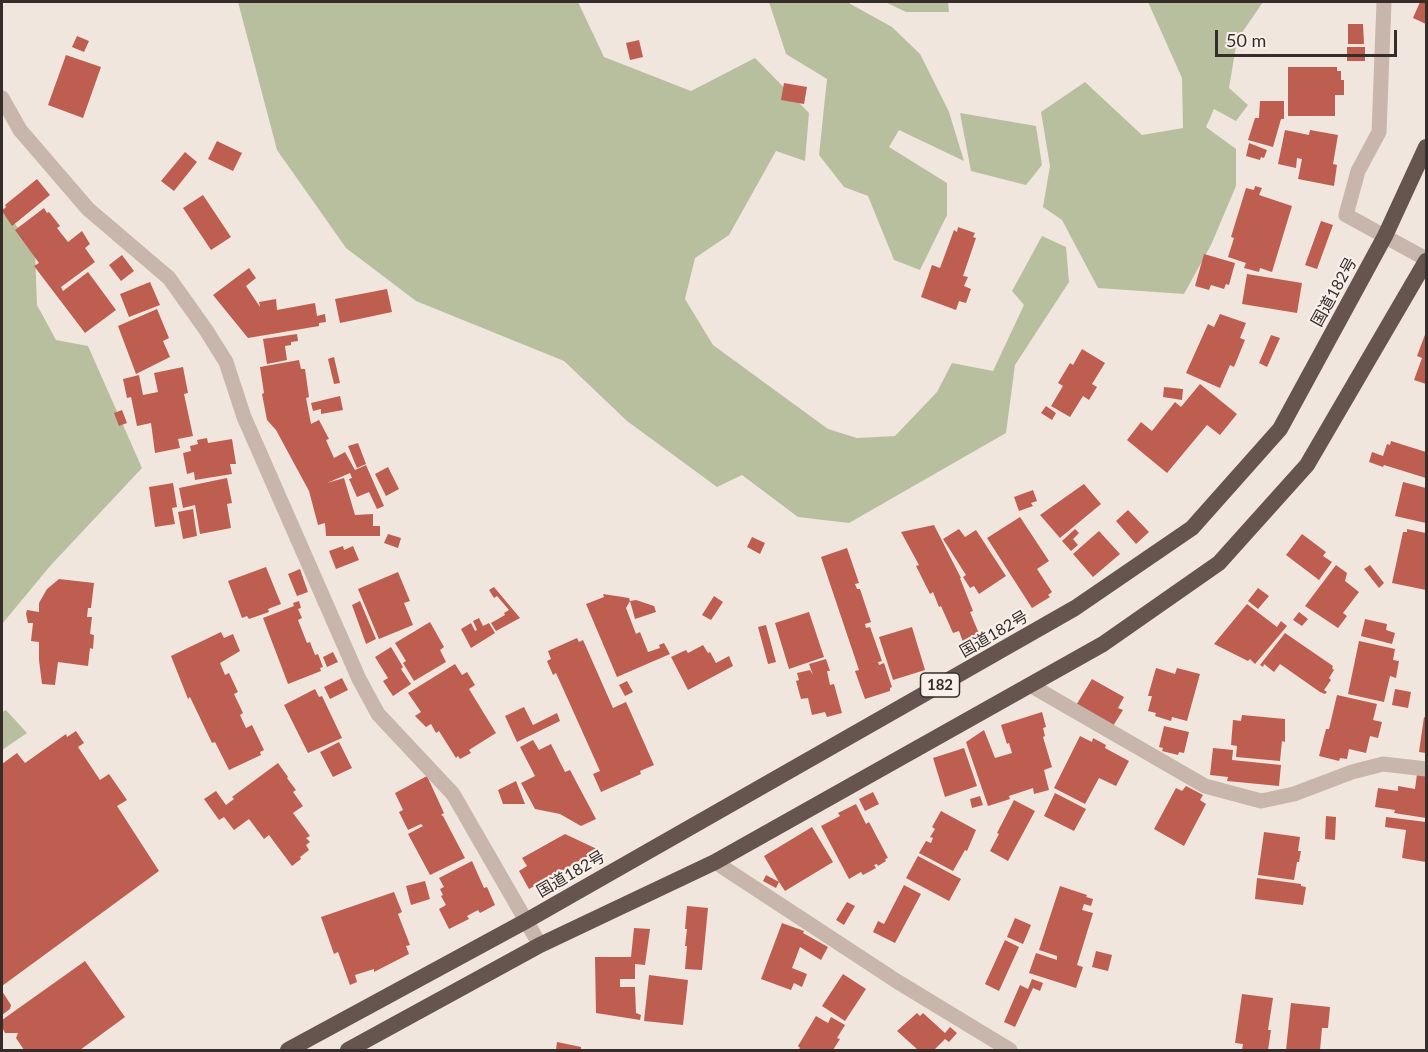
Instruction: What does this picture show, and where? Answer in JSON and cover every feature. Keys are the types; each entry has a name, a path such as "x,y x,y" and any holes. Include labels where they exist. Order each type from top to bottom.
{"highway":[{"name":"国道182号","path":"288,1050 526,921 1075,608 1192,528 1280,429 1385,236 1426,147"},
{"name":"182","path":"348,1050 540,945 715,862 1103,644 1219,563 1307,465 1426,260"}],"street":[{"path":"1384,2 1378,132 1358,171 1346,214 1426,260"},
{"path":"2,98 20,130 88,209 169,278 211,338 226,362 244,417 359,679 373,705 378,714 453,794 540,945"},
{"path":"1030,685 1205,786 1261,801 1294,794 1352,772 1383,764 1426,769"},
{"path":"715,862 898,982 1010,1050"}],"green space":[{"path":"238,2 578,2 604,57 691,91 755,58 809,113 805,161 776,151 729,235 695,258 685,299 713,345 828,429 857,438 895,436 937,392 952,363 993,371 1024,305 1012,291 1042,236 1066,247 1069,282 1015,365 1006,433 849,523 798,517 742,475 717,487 627,421 564,361 416,301 346,248 277,150"},
{"path":"769,2 847,2 892,27 920,54 949,112 964,161 899,130 889,147 947,183 947,215 920,270 894,260 868,196 844,187 819,155 827,79 786,54"},
{"path":"885,2 948,2 949,12 906,12"},
{"path":"1148,2 1263,2 1237,40 1229,88 1248,105 1236,121 1214,109 1206,127 1236,149 1236,186 1211,245 1184,294 1098,288 1062,220 1043,207 1050,166 1041,112 1085,82 1142,135 1183,128 1182,78"},
{"path":"960,113 1036,126 1042,165 1026,185 971,171"},
{"path":"2,206 35,251 37,305 56,340 88,346 142,468 51,565 2,624"},
{"path":"6,710 27,733 2,750 2,712"}],"building":[{"path":"1420,2 1426,2 1426,24 1413,18"},
{"path":"1348,24 1363,24 1364,44 1348,44"},
{"path":"77,36 89,41 84,52 72,47"},
{"path":"639,40 643,57 630,60 626,43"},
{"path":"1347,47 1365,47 1365,61 1347,61"},
{"path":"66,55 101,67 83,118 48,105"},
{"path":"1288,67 1337,67 1337,71 1341,71 1341,80 1344,80 1344,95 1335,95 1335,116 1288,116"},
{"path":"784,83 807,87 804,104 781,100"},
{"path":"1260,101 1284,101 1284,119 1281,119 1273,147 1248,140 1255,118 1259,118"},
{"path":"1285,130 1309,135 1310,130 1338,135 1333,164 1337,165 1334,186 1298,179 1302,159 1297,158 1296,168 1278,164"},
{"path":"217,141 242,153 233,171 208,159"},
{"path":"1249,143 1267,150 1264,158 1261,157 1260,160 1246,156"},
{"path":"185,152 197,162 174,191 161,181"},
{"path":"37,179 50,195 12,226 2,211 5,205"},
{"path":"1255,186 1262,188 1259,195 1292,206 1272,272 1260,268 1259,272 1244,268 1246,263 1228,257 1234,238 1231,237 1246,188 1254,190"},
{"path":"203,195 231,237 211,250 183,208"},
{"path":"44,208 60,226 57,228 68,242 82,231 90,244 85,248 95,262 61,287 63,291 88,272 116,310 85,333 34,266 39,263 15,230"},
{"path":"1321,221 1333,225 1317,269 1305,265"},
{"path":"958,227 975,233 973,237 976,238 963,276 968,277 964,286 971,289 966,303 959,301 956,310 921,297 932,265 940,268 954,230 957,232"},
{"path":"1204,254 1235,263 1229,285 1226,284 1224,289 1211,285 1209,290 1195,286"},
{"path":"122,255 134,271 121,281 109,265"},
{"path":"249,268 256,278 246,286 260,307 259,302 276,299 277,310 315,303 317,316 325,314 326,322 319,323 319,326 248,338 213,295"},
{"path":"1247,274 1302,283 1297,313 1242,304"},
{"path":"150,282 160,305 129,317 120,294"},
{"path":"387,289 392,312 340,323 335,299"},
{"path":"157,309 169,338 163,341 170,357 136,374 118,326"},
{"path":"1220,314 1246,323 1240,338 1245,340 1234,367 1230,365 1220,388 1186,373 1208,324 1214,327"},
{"path":"1426,332 1426,384 1414,380 1422,358 1417,356"},
{"path":"297,334 298,341 285,346 287,360 267,364 263,339"},
{"path":"1271,335 1280,338 1267,367 1259,363"},
{"path":"1082,349 1105,363 1092,384 1097,387 1089,400 1083,396 1070,417 1051,406 1063,386 1058,383 1070,363 1073,365"},
{"path":"334,357 340,383 334,384 328,359"},
{"path":"299,360 301,369 305,369 309,397 306,398 311,424 319,420 329,439 326,440 334,458 345,452 355,470 366,465 384,506 377,509 369,492 357,497 349,479 352,478 350,473 327,483 344,478 355,515 373,514 373,526 380,526 380,536 326,536 325,523 318,525 309,491 276,430 267,420 260,367"},
{"path":"183,367 188,393 184,394 193,436 178,439 180,448 155,453 151,423 137,426 131,397 127,398 123,379 139,375 143,395 158,392 154,373"},
{"path":"1200,384 1237,414 1220,435 1207,425 1167,473 1127,440 1141,422 1152,431 1175,402 1181,407"},
{"path":"1164,387 1183,389 1182,400 1163,397"},
{"path":"340,396 343,410 321,414 321,409 313,411 311,403"},
{"path":"1046,406 1056,413 1052,420 1041,413"},
{"path":"122,410 127,423 119,426 114,413"},
{"path":"207,438 208,443 232,439 236,464 230,464 232,474 195,480 194,472 187,474 183,453 191,451 190,446 198,444 197,440"},
{"path":"1391,441 1426,452 1426,478 1369,462 1372,452 1383,456 1387,444 1390,445"},
{"path":"358,443 366,464 357,468 348,446"},
{"path":"388,467 399,489 386,496 375,474"},
{"path":"227,478 232,503 227,504 231,528 200,534 195,505 183,508 179,488"},
{"path":"1403,482 1426,488 1426,523 1395,516"},
{"path":"173,483 177,507 172,508 175,524 155,527 149,487"},
{"path":"1084,484 1101,504 1060,538 1040,515"},
{"path":"1033,490 1037,501 1031,503 1033,506 1019,511 1014,497"},
{"path":"193,509 197,536 183,539 178,512"},
{"path":"1128,510 1149,532 1136,544 1116,521"},
{"path":"1020,517 1049,561 1037,569 1052,592 1048,595 1050,597 1032,608 987,538"},
{"path":"934,525 961,578 973,611 970,612 980,636 963,642 959,631 953,633 933,592 930,594 916,566 919,565 901,532"},
{"path":"959,529 965,537 976,530 1006,576 979,594 974,586 970,588 963,577 966,575 943,539"},
{"path":"1075,529 1079,533 1073,539 1078,545 1071,551 1062,541"},
{"path":"1407,529 1426,533 1426,590 1392,583 1403,532 1407,532"},
{"path":"1099,531 1120,554 1093,577 1073,554"},
{"path":"388,534 401,538 398,548 384,543"},
{"path":"1302,534 1326,552 1323,556 1332,562 1319,580 1286,555"},
{"path":"752,537 765,543 760,554 747,547"},
{"path":"343,546 344,550 353,546 359,560 336,569 329,551"},
{"path":"847,548 859,583 855,584 857,589 860,589 871,622 865,624 866,628 870,627 882,661 878,662 879,665 884,663 892,687 890,691 865,699 855,671 859,670 821,557"},
{"path":"1336,565 1347,573 1345,581 1359,592 1343,613 1347,616 1338,628 1305,606"},
{"path":"1370,565 1384,583 1379,588 1364,569"},
{"path":"266,567 281,604 268,609 269,612 249,619 247,616 242,618 228,581"},
{"path":"300,569 308,592 297,596 288,574"},
{"path":"398,572 410,601 404,603 413,625 379,639 358,589"},
{"path":"59,579 94,583 91,608 88,608 87,617 92,617 90,634 94,635 93,649 90,648 88,666 58,662 55,685 42,684 39,642 31,641 33,623 28,623 26,614 27,610 39,612 39,603 47,589"},
{"path":"494,587 520,618 496,631 491,623 509,610 497,596 494,598 489,590"},
{"path":"1258,588 1269,596 1258,609 1248,601"},
{"path":"603,594 629,598 630,601 626,608 636,634 640,632 648,652 660,648 659,645 664,643 670,654 617,677 586,604 604,597"},
{"path":"714,596 723,602 711,620 702,615"},
{"path":"636,600 654,606 656,612 635,619 630,601"},
{"path":"299,601 301,608 298,609 302,618 298,620 307,643 310,642 315,655 318,654 323,667 320,668 321,671 288,684 263,618 294,606 293,603"},
{"path":"360,601 376,639 366,644 352,605"},
{"path":"1247,604 1277,627 1281,621 1287,626 1255,664 1250,659 1248,661 1214,644"},
{"path":"809,612 824,657 789,669 775,623"},
{"path":"1299,612 1308,619 1302,626 1293,620"},
{"path":"479,618 483,626 489,623 495,633 471,648 461,629 471,623 475,631 477,630 473,621"},
{"path":"1365,619 1387,624 1386,630 1395,633 1392,644 1361,636"},
{"path":"430,622 444,647 440,650 446,662 414,681 395,643"},
{"path":"766,625 776,662 768,664 758,627"},
{"path":"912,627 925,670 893,680 879,637"},
{"path":"221,632 224,638 233,634 240,651 220,663 225,675 229,673 238,692 234,694 243,713 240,715 246,728 252,725 264,750 260,752 261,755 229,770 215,742 212,743 190,697 188,699 171,656"},
{"path":"1285,633 1333,666 1334,670 1329,678 1331,680 1324,690 1327,692 1325,694 1280,664 1274,672 1264,664 1263,667 1260,665"},
{"path":"577,638 579,642 583,640 613,708 626,702 654,765 640,771 641,774 601,792 593,774 600,771 556,673 553,675 547,661 551,659 548,651"},
{"path":"1359,641 1395,649 1393,660 1399,661 1396,678 1390,676 1384,702 1348,694"},
{"path":"703,645 716,663 729,656 733,666 688,690 671,657 686,650 688,653"},
{"path":"391,647 411,684 393,696 383,681 388,678 375,657"},
{"path":"333,652 338,662 327,667 323,657"},
{"path":"826,659 830,671 827,671 830,685 834,684 842,713 827,717 825,712 812,715 808,698 801,699 796,681 799,680 797,673 810,670 813,675 809,664"},
{"path":"455,664 462,675 467,672 475,685 469,689 496,733 469,750 471,753 460,759 458,756 456,758 439,731 436,733 431,724 426,727 415,716 421,712 408,693"},
{"path":"1156,668 1175,674 1177,668 1200,674 1187,721 1172,717 1171,721 1148,711 1152,696 1148,696"},
{"path":"342,678 348,690 330,699 324,687"},
{"path":"1092,679 1124,697 1118,708 1123,710 1113,726 1075,707"},
{"path":"627,681 633,692 625,696 619,685"},
{"path":"315,689 319,697 322,696 342,738 308,753 284,705"},
{"path":"1395,689 1411,692 1408,708 1392,705"},
{"path":"1337,695 1377,704 1373,720 1382,722 1378,738 1370,736 1366,753 1349,749 1347,759 1340,758 1339,761 1319,756 1326,729 1329,729"},
{"path":"524,707 533,725 557,713 560,721 517,742 505,716"},
{"path":"1042,712 1046,727 1043,728 1045,736 1043,737 1052,767 1044,770 1049,790 1034,794 1033,788 988,806 966,742 984,730 995,758 1012,753 1001,725"},
{"path":"1242,715 1285,719 1285,742 1282,741 1280,761 1236,757 1237,746 1231,745 1233,720 1241,721"},
{"path":"1424,717 1426,718 1426,753 1419,752"},
{"path":"1164,726 1189,732 1184,753 1179,752 1178,755 1162,751 1163,748 1159,747"},
{"path":"76,731 84,743 78,747 100,780 109,774 127,800 117,806 159,871 2,986 2,764 17,753 25,763 66,734 67,737"},
{"path":"1080,736 1092,742 1093,738 1106,745 1105,748 1129,761 1116,786 1099,778 1085,804 1054,788"},
{"path":"533,740 539,750 551,744 565,772 570,770 596,819 581,826 560,814 535,809 521,783 535,776 520,747"},
{"path":"339,742 352,768 333,777 320,752"},
{"path":"964,748 977,786 945,797 933,758"},
{"path":"1213,748 1233,750 1232,760 1281,765 1279,786 1227,781 1228,777 1210,775"},
{"path":"278,763 296,790 293,792 303,806 293,813 310,836 306,838 310,842 306,845 309,850 292,866 269,835 264,839 249,819 234,830 224,817 219,820 204,799 216,791 226,805 234,799 232,797"},
{"path":"1417,774 1426,776 1426,818 1394,813 1395,810 1375,807 1378,788 1398,791 1398,786 1415,789"},
{"path":"427,776 444,813 441,815 465,858 430,875 408,834 423,826 421,824 408,830 399,812 403,810 395,793"},
{"path":"516,781 525,804 503,804 498,790"},
{"path":"1186,786 1203,795 1200,800 1206,804 1184,846 1154,829 1176,788 1182,791"},
{"path":"873,792 879,804 865,811 859,799"},
{"path":"1055,793 1086,809 1074,831 1044,816"},
{"path":"980,796 983,805 972,808 970,799"},
{"path":"1014,800 1035,811 1008,861 990,851"},
{"path":"856,804 866,824 869,822 888,858 878,866 874,865 876,868 863,875 861,872 849,879 821,826 840,816 838,813"},
{"path":"941,811 976,830 967,851 965,850 953,871 919,853 926,841 931,843 933,838 930,837 935,829 932,827"},
{"path":"1326,816 1336,817 1335,840 1325,839"},
{"path":"1386,817 1426,822 1426,862 1402,858 1406,830 1385,827"},
{"path":"812,827 833,862 785,891 764,856"},
{"path":"1264,832 1300,837 1298,851 1301,851 1294,880 1258,875"},
{"path":"565,834 599,850 529,889 519,871 527,866 522,858"},
{"path":"918,856 961,879 949,901 906,878"},
{"path":"472,861 484,888 487,887 495,905 480,913 478,910 467,916 469,919 449,929 439,909 446,905 440,889 444,887 439,878"},
{"path":"766,875 779,882 776,888 763,881"},
{"path":"1257,878 1301,884 1306,887 1303,905 1255,899"},
{"path":"425,881 430,899 411,905 406,886"},
{"path":"904,885 921,894 895,943 873,932 878,921 884,924"},
{"path":"1060,886 1093,899 1091,906 1084,904 1082,910 1093,913 1077,965 1083,967 1076,988 1029,973 1036,953 1057,960 1057,956 1039,950"},
{"path":"394,892 402,912 398,914 410,945 406,946 409,954 374,972 374,969 355,975 357,982 350,985 338,952 334,954 321,917"},
{"path":"847,902 855,906 844,925 836,920"},
{"path":"687,906 708,908 702,970 685,969"},
{"path":"1015,918 1031,925 1023,944 1007,937"},
{"path":"782,923 804,931 803,933 828,947 821,960 800,947 792,968 807,974 802,987 794,983 791,990 761,979"},
{"path":"634,928 650,929 645,965 635,964 635,979 620,979 620,987 635,987 636,1013 641,1015 640,1020 596,1013 595,957 631,957"},
{"path":"1005,940 1019,947 999,991 985,984"},
{"path":"1096,951 1112,955 1108,971 1092,967"},
{"path":"85,961 125,1017 80,1050 24,1050 16,1038 18,1033 5,1033 2,1020"},
{"path":"843,974 866,989 845,1021 822,1006"},
{"path":"649,975 688,980 683,1025 644,1021"},
{"path":"1032,979 1043,983 1040,991 1033,988 1015,1027 1004,1022 1020,985 1028,989"},
{"path":"2,991 11,1005 10,1009 2,1015"},
{"path":"1242,994 1273,998 1268,1030 1271,1030 1268,1050 1242,1050 1243,1044 1235,1043"},
{"path":"1291,1003 1330,1007 1328,1028 1322,1028 1320,1050 1286,1050"},
{"path":"917,1013 920,1016 923,1013 945,1033 950,1027 957,1033 949,1042 945,1039 934,1050 918,1050 897,1031"},
{"path":"816,1016 828,1023 831,1017 845,1025 837,1038 840,1039 833,1050 798,1050 800,1048 798,1046"},
{"path":"557,1042 581,1047 581,1050 556,1050"}]}
